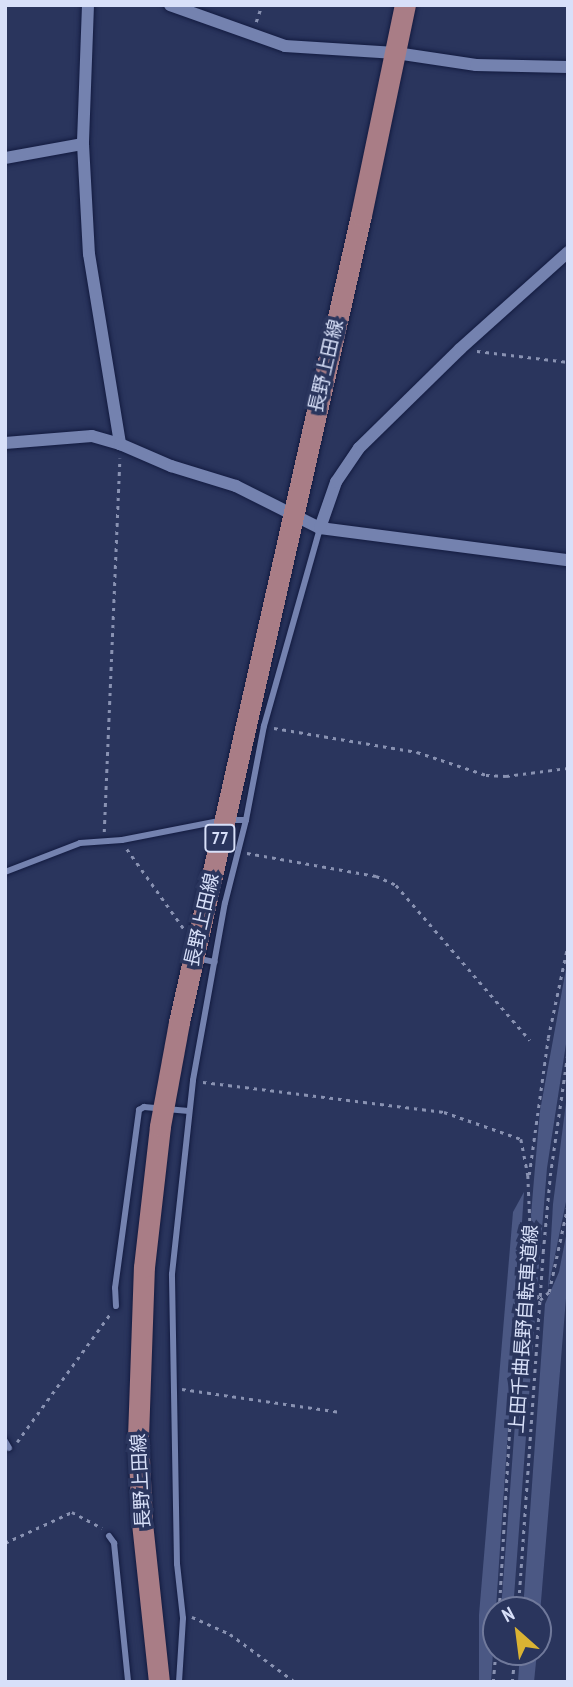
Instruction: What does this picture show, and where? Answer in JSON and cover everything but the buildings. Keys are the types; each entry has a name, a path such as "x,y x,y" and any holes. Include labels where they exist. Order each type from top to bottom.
{"main road":[{"name":"長野上田線","path":"159,1682 142,1522 138,1437 144,1267 163,1108 196,947 405,5"}],"street":[{"path":"88,5 83,144 89,254 120,444"},
{"path":"170,5 285,46 396,53 476,65 568,67"},
{"path":"5,158 83,144"},
{"path":"320,528 336,482 359,448 460,349 568,252"},
{"path":"5,443 92,436 120,444 150,459 236,485 320,528 568,560"}],"lane":[{"path":"179,1682 183,1618 177,1564 172,1274 189,1111 215,962 264,726 320,528"},
{"path":"5,872 80,843 104,839 121,840 224,820 246,820"},
{"path":"196,947 215,962"},
{"path":"116,1306 115,1288 139,1110 144,1107 189,1111"},
{"path":"109,1536 114,1543 128,1682"}],"path":[{"path":"252,34 262,5"},
{"path":"460,349 568,362"},
{"path":"104,839 120,444"},
{"path":"264,726 417,752 486,775 506,776 568,768"},
{"path":"121,840 196,947"},
{"path":"237,851 376,877 396,885 530,1040"},
{"path":"568,944 548,1038 528,1185 533,1288 540,1300 549,1292 568,1204"},
{"name":"上田千曲長野自転車道線","path":"519,1596 550,1176 568,1051"},
{"path":"193,1080 444,1112 521,1139 528,1185"},
{"path":"500,1596 520,1242 528,1225"},
{"path":"7,1445 25,1435 116,1306"},
{"path":"172,1390 340,1412"},
{"path":"5,1543 72,1513 98,1523 109,1536"},
{"path":"183,1618 203,1620 230,1634 295,1682"}],"shaded area":[{"path":"568,958 568,1031 547,1168 537,1290 531,1215 540,1111"},
{"path":"568,1087 568,1192 548,1289 553,1204"},
{"path":"524,1192 497,1596 482,1596 482,1666 492,1666 491,1682 479,1682 479,1615 513,1212"},
{"path":"568,1226 568,1274 541,1596 524,1596 545,1304 559,1272"},
{"path":"527,1233 529,1287 536,1303 514,1596 502,1596 521,1344 523,1242"},
{"path":"519,1666 536,1666 534,1682 518,1682"}]}
